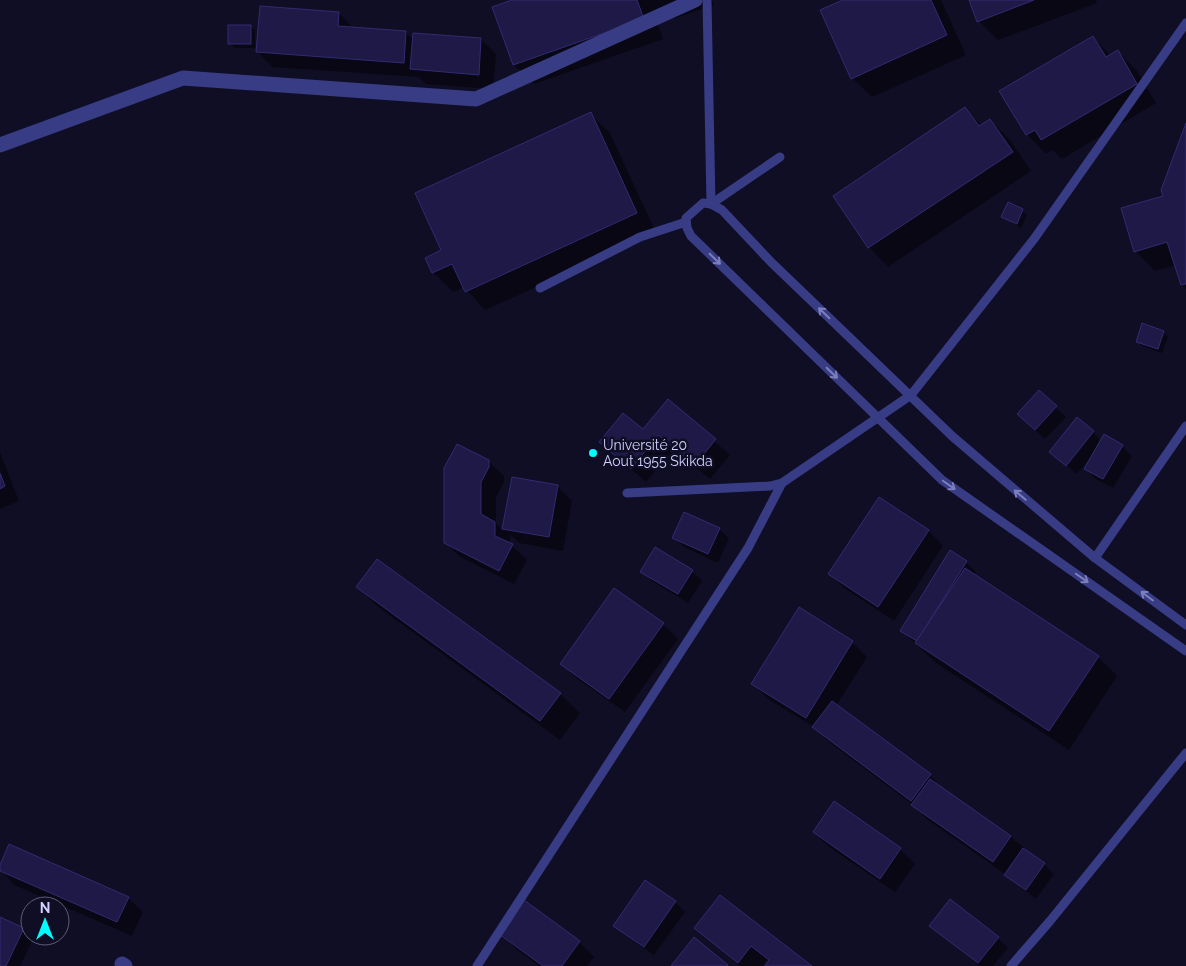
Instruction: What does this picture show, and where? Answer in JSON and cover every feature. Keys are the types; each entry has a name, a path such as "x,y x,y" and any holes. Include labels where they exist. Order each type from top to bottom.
{"street":[{"path":"0,144 183,78 476,99 696,0"}],"lane":[{"path":"707,0 711,204"},
{"path":"627,493 770,486 782,483 910,395 1034,238 1186,23"},
{"path":"711,204 780,157"},
{"path":"1186,626 1095,558 952,436 771,262 722,210 711,204 703,203 686,218 691,236 942,480 1186,651"},
{"path":"540,288 640,237 686,222"},
{"path":"1095,558 1186,426"},
{"path":"477,966 748,548 782,483"},
{"path":"1011,966 1050,921 1186,753"}],"building":[{"path":"512,0 637,0 644,19 513,65 492,7"},
{"path":"843,0 931,0 947,35 851,79 820,10"},
{"path":"969,0 1034,0 977,22"},
{"path":"260,6 339,12 338,26 406,31 404,63 256,52"},
{"path":"228,25 251,25 251,44 228,44"},
{"path":"413,33 481,38 479,75 410,69"},
{"path":"1093,36 1106,57 1118,50 1137,84 1041,140 1035,130 1026,135 999,91"},
{"path":"965,107 979,126 990,119 1013,152 868,248 833,196"},
{"path":"591,112 637,213 465,292 452,264 432,273 425,258 441,250 415,193"},
{"path":"1186,123 1186,284 1181,285 1167,242 1134,252 1121,208 1163,196 1161,190"},
{"path":"1008,202 1023,209 1017,224 1001,217"},
{"path":"1142,323 1164,331 1158,349 1136,342"},
{"path":"1039,390 1057,406 1035,430 1017,414"},
{"path":"668,399 716,439 695,465 658,435 631,469 599,442 623,413 643,429"},
{"path":"1077,417 1094,431 1066,466 1049,452"},
{"path":"1104,434 1123,445 1103,479 1084,469"},
{"path":"457,444 489,460 489,467 481,482 481,514 495,522 495,536 513,544 499,571 444,543 444,468"},
{"path":"0,473 5,486 0,489"},
{"path":"512,477 558,485 549,537 502,529"},
{"path":"879,497 929,530 878,607 828,574"},
{"path":"684,512 720,528 708,554 672,538"},
{"path":"655,547 693,570 678,594 640,572"},
{"path":"950,550 967,561 917,641 900,631"},
{"path":"377,559 561,693 540,721 356,587"},
{"path":"965,568 1099,656 1049,731 915,643"},
{"path":"614,588 664,623 609,699 560,664"},
{"path":"799,607 853,641 806,718 751,684"},
{"path":"832,701 931,774 911,801 812,727"},
{"path":"930,779 1011,836 993,862 911,805"},
{"path":"834,801 901,848 880,879 813,832"},
{"path":"9,844 129,897 117,922 70,902 70,896 57,896 0,871 0,865"},
{"path":"1023,848 1045,863 1026,890 1004,875"},
{"path":"645,880 676,901 644,947 613,926"},
{"path":"720,895 812,966 765,966 769,960 751,946 738,963 694,928"},
{"path":"950,899 999,937 978,963 929,926"},
{"path":"524,900 580,941 562,966 543,966 499,934"},
{"path":"0,917 20,926 20,936 6,966 0,966"},
{"path":"694,937 728,965 671,966"}],"place":[{"name":"Université 20 Aout 1955 Skikda","path":"593,453"}]}
